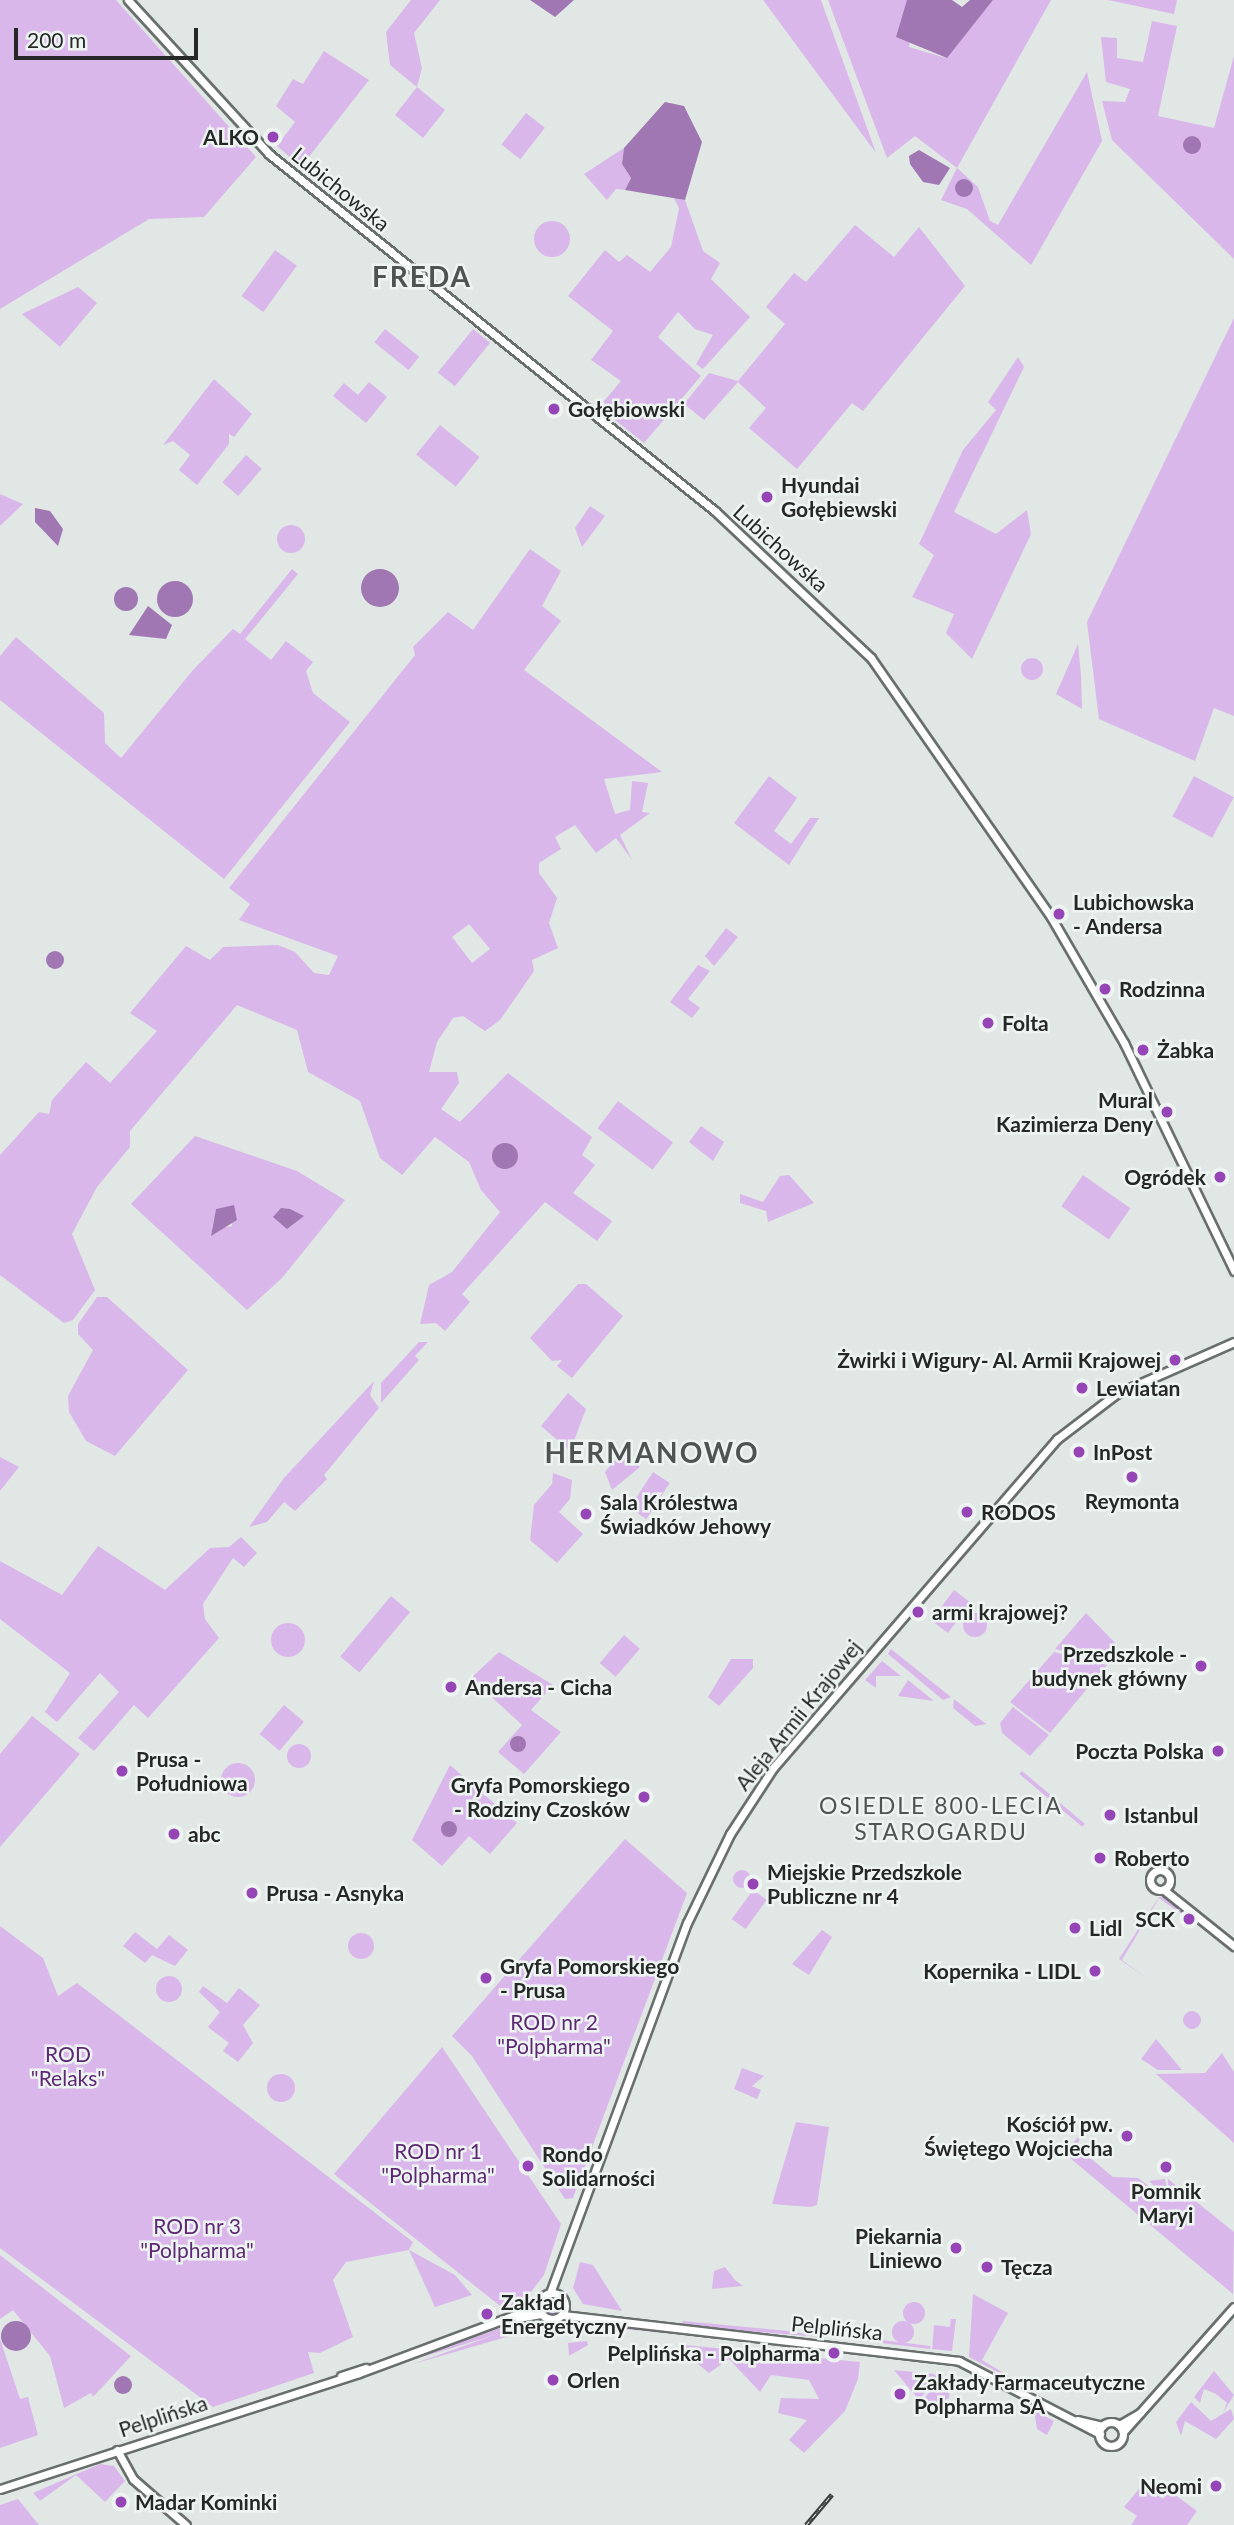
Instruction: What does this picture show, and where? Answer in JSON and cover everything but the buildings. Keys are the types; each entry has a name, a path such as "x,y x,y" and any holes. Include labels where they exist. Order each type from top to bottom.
{"street":[{"name":"Lubichowska","path":"128,0 269,154 715,512 871,658 1051,917 1124,1043 1234,1272"},
{"name":"Aleja Armii Krajowej","path":"554,2294 687,1923 757,1791 1057,1439 1116,1394 1234,1340"},
{"path":"1167,1887 1234,1945"},
{"path":"554,2294 564,2311 553,2320 540,2310 554,2294"},
{"path":"1101,2430 1121,2428 1157,2400 1234,2307"},
{"name":"Pelplińska","path":"0,2489 540,2310"},
{"name":"Pelplińska","path":"564,2311 585,2317 959,2361 1073,2419 1101,2430"},
{"path":"1101,2430 1115,2445 1121,2428"},
{"path":"117,2450 134,2479 186,2525"}],"green space":[{"path":"0,0 116,0 256,157 204,217 149,219 0,309"},
{"path":"411,0 440,0 414,33 422,68 417,87 390,65 386,32"},
{"path":"763,0 821,0 876,153"},
{"path":"828,0 916,0 909,47 946,58 993,0 1051,0 957,168 915,136 887,158"},
{"path":"1108,0 1177,0 1174,14"},
{"path":"1152,21 1177,26 1158,116 1214,128 1234,56 1234,259 1112,140 1102,101 1125,102 1130,89 1106,82 1101,37 1117,38 1117,58 1143,62"},
{"path":"324,51 369,80 301,167 277,146 295,122 276,106 293,79 303,84"},
{"path":"1087,72 1102,141 1031,265 967,209 941,200 957,168 978,187 990,221 998,225"},
{"path":"417,87 445,110 423,138 395,115"},
{"path":"526,113 545,128 520,159 501,145"},
{"path":"624,148 622,164 631,178 625,190 616,189 607,200 584,174"},
{"path":"674,198 685,200 703,251 720,263 711,279 750,317 703,369 696,364 713,335 695,329 678,312 658,337 701,376 644,443 599,407 621,381 591,360 613,331 568,296 605,250 619,262 627,255 650,272 671,247 679,208"},
{"path":"552,221 565,226 570,239 565,252 552,257 539,252 534,239 539,226"},
{"path":"855,225 894,257 919,227 965,286 863,411 852,403 797,469 749,428 766,408 738,382 704,420 684,404 709,373 738,381 785,324 766,307 794,273 806,282"},
{"path":"275,250 297,266 263,312 241,296"},
{"path":"78,287 97,303 60,347 22,314"},
{"path":"1234,318 1234,716 1214,708 1195,761 1099,719 1087,622"},
{"path":"385,329 419,357 408,370 374,342"},
{"path":"473,329 490,343 455,386 438,373"},
{"path":"1018,357 1024,367 954,512 996,534 1027,510 1031,534 972,659 946,633 954,614 912,597 934,555 919,544 963,450 996,410 988,402"},
{"path":"214,379 252,414 234,437 229,434 229,444 197,485 179,470 190,455 173,441 163,445"},
{"path":"369,382 387,397 366,423 333,396 344,383 358,395"},
{"path":"440,425 480,457 456,487 416,455"},
{"path":"246,455 262,469 238,496 222,482"},
{"path":"0,494 23,504 0,526"},
{"path":"590,506 605,516 582,547 575,528"},
{"path":"291,525 301,529 305,539 301,549 291,553 281,549 277,539 281,529"},
{"path":"530,549 561,571 542,606 561,621 524,670 662,772 604,779 615,814 630,810 632,781 648,783 642,812 650,813 620,835 632,860 616,838 596,853 575,825 555,837 561,849 539,863 539,873 557,898 549,923 558,948 532,960 534,971 500,1020 485,1031 463,1016 453,1018 437,1042 429,1072 457,1072 459,1083 441,1109 460,1122 508,1073 592,1137 582,1155 595,1165 573,1193 612,1221 597,1241 545,1202 462,1294 470,1302 445,1331 436,1323 420,1324 429,1285 452,1272 500,1212 481,1190 469,1162 435,1137 402,1175 380,1158 360,1101 308,1072 297,1030 237,1005 130,1131 130,1147 97,1187 72,1234 95,1290 73,1320 64,1323 0,1275 0,1155 39,1112 49,1114 52,1100 86,1062 110,1083 157,1031 130,1013 186,946 210,960 223,947 278,945 295,952 314,973 329,975 338,956 239,920 250,904 229,888 415,655 413,647 448,612 473,630","holes":["469,924 490,949 472,963 452,937"]},
{"path":"292,569 298,574 245,639 271,660 286,641 313,662 306,671 313,693 350,722 224,879 0,700 0,656 16,637 104,713 105,743 121,758 193,670 233,629 240,634"},
{"path":"1078,644 1081,675 1082,709 1056,694"},
{"path":"1032,658 1040,661 1043,669 1040,677 1032,680 1024,677 1021,669 1024,661"},
{"path":"769,776 797,798 774,831 791,844 810,818 819,818 789,865 734,823"},
{"path":"1194,776 1234,797 1212,838 1172,817"},
{"path":"726,928 738,937 714,966 705,956"},
{"path":"698,965 710,971 688,999 700,1008 692,1018 670,1002"},
{"path":"618,1101 673,1143 653,1170 598,1128"},
{"path":"701,1126 724,1142 713,1161 689,1142"},
{"path":"195,1136 297,1171 345,1200 282,1278 247,1310 131,1204","holes":["233,1206 232,1226 212,1229 216,1209"]},
{"path":"789,1175 814,1203 768,1222 766,1211 740,1203 740,1194 763,1202 780,1176"},
{"path":"1083,1175 1131,1208 1109,1239 1061,1206"},
{"path":"578,1284 586,1284 623,1316 572,1378 557,1366 562,1360 552,1361 530,1338"},
{"path":"97,1297 107,1297 188,1370 115,1456 86,1441 69,1412 68,1396 93,1350 78,1334 78,1324"},
{"path":"419,1342 428,1342 415,1356 419,1360 381,1403 381,1383"},
{"path":"374,1381 370,1395 379,1408 324,1475 327,1479 295,1511 284,1502 267,1522 249,1527 284,1478"},
{"path":"568,1393 586,1409 570,1451 541,1426"},
{"path":"624,1449 640,1467 612,1490 605,1472"},
{"path":"0,1457 19,1467 0,1491"},
{"path":"653,1472 670,1483 646,1519 630,1508"},
{"path":"553,1473 572,1480 570,1499 559,1512 583,1534 557,1563 530,1540 534,1505 552,1484"},
{"path":"241,1537 257,1553 244,1567 233,1558 203,1604 205,1619 219,1638 148,1718 134,1705 94,1751 78,1738 119,1692 100,1673 57,1722 45,1712 70,1673 0,1619 0,1561 62,1595 98,1546 165,1590 210,1548 229,1547"},
{"path":"954,1590 971,1603 948,1633 931,1620"},
{"path":"391,1596 410,1612 359,1673 340,1657"},
{"path":"975,1613 986,1620 987,1625 980,1636 975,1637 964,1630 963,1625 970,1614"},
{"path":"1086,1613 1118,1646 1098,1658 1055,1649"},
{"path":"288,1623 300,1628 305,1640 300,1652 288,1657 276,1652 271,1640 276,1628"},
{"path":"624,1635 640,1649 616,1677 600,1663"},
{"path":"891,1649 951,1697 943,1700 888,1654"},
{"path":"499,1652 553,1685 531,1710 561,1732 524,1774 498,1752 522,1725 471,1678"},
{"path":"1054,1652 1107,1665 1050,1733 1010,1702"},
{"path":"731,1659 753,1659 753,1668 719,1706 708,1697"},
{"path":"882,1661 901,1676 876,1676 876,1688 865,1680"},
{"path":"908,1680 934,1701 898,1696"},
{"path":"954,1699 986,1724 975,1726 953,1708"},
{"path":"284,1705 304,1722 279,1751 260,1734"},
{"path":"1013,1707 1049,1735 1030,1756 1002,1733 1000,1723"},
{"path":"32,1716 80,1754 0,1847 0,1754"},
{"path":"299,1744 308,1747 311,1756 308,1765 299,1768 290,1765 287,1756 290,1747"},
{"path":"238,1763 250,1768 255,1780 250,1792 238,1797 226,1792 221,1780 226,1768"},
{"path":"450,1765 517,1823 490,1854 469,1836 442,1866 412,1840"},
{"path":"1022,1771 1085,1824 1082,1827 1019,1774"},
{"name":"ROD nr 2 \"Polpharma\"","path":"625,1839 687,1893 573,2198 565,2199 472,2056 452,2036"},
{"path":"738,1870 746,1870 751,1879 749,1886 738,1888 733,1883 733,1875"},
{"path":"753,1890 767,1900 746,1929 732,1919"},
{"path":"1159,1897 1169,1898 1206,1931 1159,1898 1122,1960 1147,1978 1119,1959"},
{"name":"ROD nr 3 \"Polpharma\"","path":"0,1926 43,1958 58,1996 77,1983 413,2242 409,2250 346,2262 333,2280 353,2337 320,2353 308,2352 314,2373 213,2407 0,2248"},
{"path":"822,1930 832,1937 809,1975 792,1964"},
{"path":"135,1932 157,1949 169,1935 188,1950 175,1966 152,1955 145,1963 123,1946"},
{"path":"361,1933 370,1937 374,1946 370,1955 361,1959 352,1955 348,1946 352,1937"},
{"path":"169,1976 178,1980 182,1989 178,1998 169,2002 160,1998 156,1989 160,1980"},
{"path":"203,1986 227,2003 239,1988 260,2005 243,2025 253,2043 238,2062 223,2051 229,2043 208,2027 220,2012 199,1992"},
{"path":"1188,2011 1196,2011 1201,2020 1199,2027 1188,2029 1183,2024 1183,2016"},
{"path":"1156,2039 1182,2070 1158,2070 1141,2059"},
{"name":"ROD nr 1 \"Polpharma\"","path":"442,2047 561,2224 544,2275 518,2309 504,2309 334,2174"},
{"path":"1222,2053 1234,2072 1234,2143 1156,2074 1205,2073"},
{"path":"742,2068 764,2076 752,2086 761,2090 757,2099 734,2089"},
{"path":"281,2074 291,2078 295,2088 291,2098 281,2102 271,2098 267,2088 271,2078"},
{"path":"796,2122 829,2127 817,2205 810,2207 772,2204"},
{"path":"1081,2134 1077,2147 1113,2177 1138,2178 1173,2204 1149,2181 1165,2179 1168,2192 1168,2179 1234,2232 1233,2294 1064,2153"},
{"path":"409,2250 455,2275 472,2295 435,2307"},
{"path":"0,2255 131,2356 93,2397 91,2393 64,2408 50,2356 13,2310 0,2319"},
{"path":"580,2262 593,2265 622,2311 583,2304 573,2288"},
{"path":"725,2267 743,2286 712,2289 714,2271"},
{"path":"973,2294 1008,2313 982,2360 1030,2389 969,2357"},
{"path":"552,2298 558,2300 558,2312 552,2314 546,2312 544,2306 546,2300"},
{"path":"914,2302 922,2305 925,2313 922,2321 914,2324 906,2321 903,2313 906,2305"},
{"path":"530,2319 532,2324 412,2360 413,2356"},
{"path":"951,2319 956,2319 952,2351 932,2349 934,2325 950,2327"},
{"path":"574,2320 649,2328 663,2333 574,2324"},
{"path":"683,2321 787,2331 822,2337 682,2326"},
{"path":"903,2321 911,2324 914,2332 911,2340 903,2343 895,2340 892,2332 895,2324"},
{"path":"533,2326 534,2329 413,2364 509,2330"},
{"path":"866,2338 931,2346 930,2349 866,2341"},
{"path":"0,2339 20,2399 28,2397 38,2435 0,2448"},
{"path":"587,2341 588,2345 569,2356 568,2343"},
{"path":"684,2345 860,2362 858,2379 845,2411 804,2453 789,2440 807,2420 778,2413 781,2398 819,2399 809,2380 771,2375 760,2392 729,2359 709,2373 682,2351"},
{"path":"894,2370 934,2374 937,2377 919,2400"},
{"path":"1214,2371 1234,2395 1223,2413 1227,2403 1216,2394 1204,2389 1200,2403 1194,2397"},
{"path":"939,2380 950,2385 949,2398 923,2409 919,2405"},
{"path":"1191,2402 1211,2421 1231,2409 1234,2419 1216,2439 1185,2421 1181,2436 1176,2422"},
{"path":"1034,2410 1054,2421 1047,2435 1037,2429"},
{"path":"100,2464 114,2466 125,2481 105,2502 76,2475 40,2501 33,2493"},
{"path":"1143,2484 1163,2499 1170,2491 1197,2511 1187,2525 1131,2525 1137,2516 1124,2507"},
{"path":"18,2499 39,2525 0,2525 0,2505"}],"shaded area":[{"path":"530,0 574,0 555,17"},
{"path":"907,0 952,0 962,7 970,0 993,0 947,58 896,37"},
{"path":"665,102 684,106 702,142 685,200 625,190 631,178 622,164 624,148"},
{"path":"1192,136 1200,141 1201,145 1196,153 1192,154 1184,149 1183,145 1188,137"},
{"path":"919,150 950,168 939,185 923,182 910,164 909,156"},
{"path":"960,179 968,179 973,188 971,195 960,197 955,192 955,184"},
{"path":"35,508 50,511 63,529 58,546 35,522"},
{"path":"380,569 394,574 399,588 394,602 380,607 366,602 361,588 366,574"},
{"path":"175,581 188,586 193,599 188,612 175,617 162,612 157,599 162,586"},
{"path":"126,587 135,590 138,599 135,608 126,611 117,608 114,599 117,590"},
{"path":"148,606 172,625 166,639 129,635"},
{"path":"55,951 61,954 64,960 61,966 55,969 49,966 46,960 49,954"},
{"path":"505,1143 514,1147 518,1156 514,1165 505,1169 496,1165 492,1156 496,1147"},
{"path":"234,1205 237,1220 211,1236 216,1209"},
{"path":"281,1208 304,1216 287,1229 273,1217"},
{"path":"515,1736 521,1736 526,1744 524,1750 515,1752 510,1747 510,1741"},
{"path":"446,1821 452,1821 457,1829 455,1835 446,1837 441,1832 441,1826"},
{"path":"16,2321 27,2325 31,2336 27,2347 16,2351 5,2347 1,2336 5,2325"},
{"path":"123,2376 129,2379 132,2385 129,2391 123,2394 117,2391 114,2385 117,2379"}],"railway":[{"path":"806,2525 832,2494"}],"place":[{"name":"ALKO","path":"273,137"},
{"name":"Gołębiowski","path":"554,409"},
{"name":"Hyundai Gołębiewski","path":"767,497"},
{"name":"Lubichowska - Andersa","path":"1059,914"},
{"name":"Rodzinna","path":"1105,989"},
{"name":"Folta","path":"988,1023"},
{"name":"Żabka","path":"1143,1050"},
{"name":"Mural Kazimierza Deny","path":"1167,1112"},
{"name":"Ogródek","path":"1220,1177"},
{"name":"Żwirki i Wigury- Al. Armii Krajowej","path":"1175,1360"},
{"name":"Lewiatan","path":"1082,1388"},
{"name":"InPost","path":"1079,1452"},
{"name":"Reymonta","path":"1132,1477"},
{"name":"RODOS","path":"967,1512"},
{"name":"Sala Królestwa Świadków Jehowy","path":"586,1514"},
{"name":"armi krajowej?","path":"918,1612"},
{"name":"Przedszkole - budynek główny","path":"1201,1666"},
{"name":"Andersa - Cicha","path":"451,1687"},
{"name":"Poczta Polska","path":"1218,1751"},
{"name":"Prusa - Południowa","path":"122,1771"},
{"name":"Gryfa Pomorskiego - Rodziny Czosków","path":"644,1797"},
{"name":"Istanbul","path":"1110,1815"},
{"name":"abc","path":"174,1834"},
{"name":"Roberto","path":"1100,1858"},
{"name":"Miejskie Przedszkole Publiczne nr 4","path":"753,1884"},
{"name":"Prusa - Asnyka","path":"252,1893"},
{"name":"SCK","path":"1189,1919"},
{"name":"Lidl","path":"1075,1928"},
{"name":"Kopernika - LIDL","path":"1095,1971"},
{"name":"Gryfa Pomorskiego - Prusa","path":"486,1978"},
{"name":"Kościół pw. Świętego Wojciecha","path":"1127,2136"},
{"name":"Rondo Solidarności","path":"528,2166"},
{"name":"Pomnik Maryi","path":"1166,2167"},
{"name":"Piekarnia Liniewo","path":"956,2248"},
{"name":"Tęcza","path":"987,2267"},
{"name":"Zakład Energetyczny","path":"487,2314"},
{"name":"Pelplińska - Polpharma","path":"834,2353"},
{"name":"Orlen","path":"553,2380"},
{"name":"Zakłady Farmaceutyczne Polpharma SA","path":"900,2394"},
{"name":"Neomi","path":"1216,2486"},
{"name":"Madar Kominki","path":"121,2502"}],"district":[{"name":"FREDA","path":"422,276"},
{"name":"HERMANOWO","path":"652,1452"},
{"name":"OSIEDLE 800-LECIA STAROGARDU","path":"941,1818"}],"park label":[{"name":"ROD \"Relaks\"","path":"68,2066"}]}
